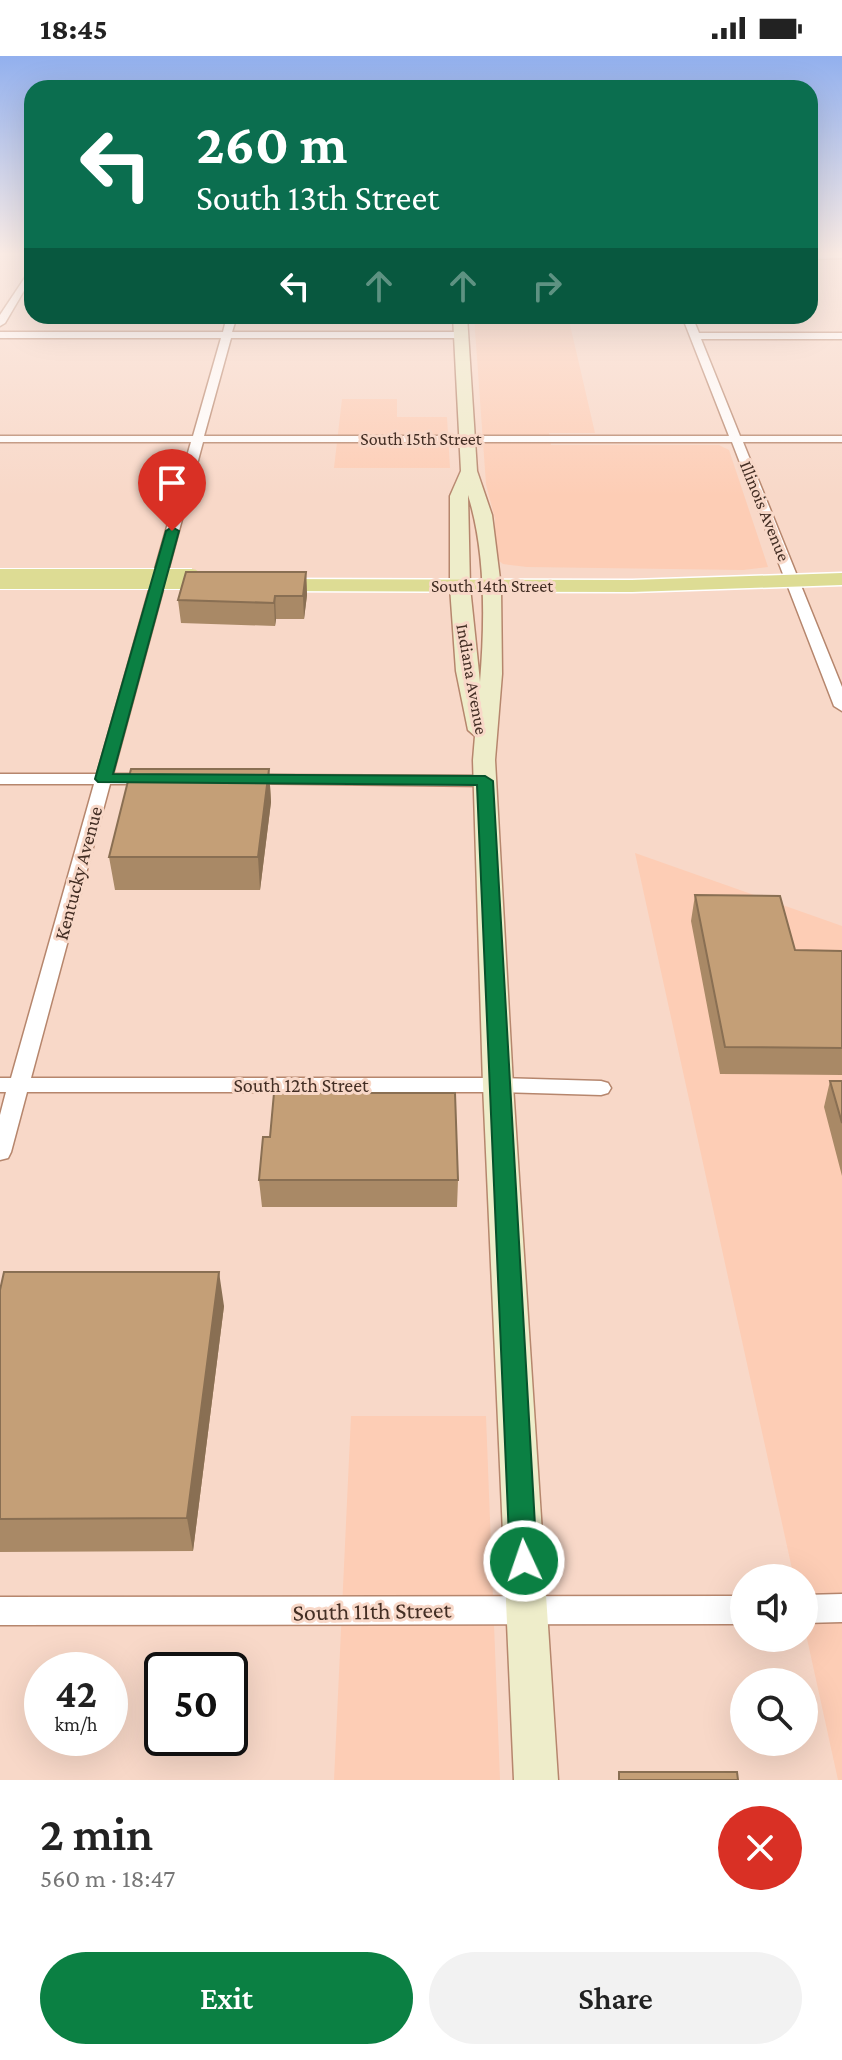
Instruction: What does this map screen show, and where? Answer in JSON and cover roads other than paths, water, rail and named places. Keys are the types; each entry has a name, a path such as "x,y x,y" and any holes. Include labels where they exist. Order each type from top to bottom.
{"main road":[{"name":"Indiana Avenue","path":"461,335 469,471 483,515 491,580 491,674 484,745 485,781 498,1085 536,1780"},
{"name":"Indiana Avenue","path":"469,471 459,496 460,580 467,671 484,745"},
{"path":"0,579 216,580"},
{"name":"South 14th Street","path":"247,579 711,584 842,579"}],"street":[{"path":"0,335 461,335"},
{"name":"Kentucky Avenue","path":"0,1152 9,1085 104,779 227,335"},
{"path":"695,336 842,336"},
{"name":"Illinois Avenue","path":"695,336 842,706"},
{"name":"South 15th Street","path":"0,439 842,439"},
{"path":"0,779 167,779"},
{"path":"231,780 485,781"},
{"name":"South 12th Street","path":"9,1085 498,1085 601,1088"},
{"path":"818,1609 842,1608"},
{"name":"South 11th Street","path":"0,1611 730,1610"}]}
